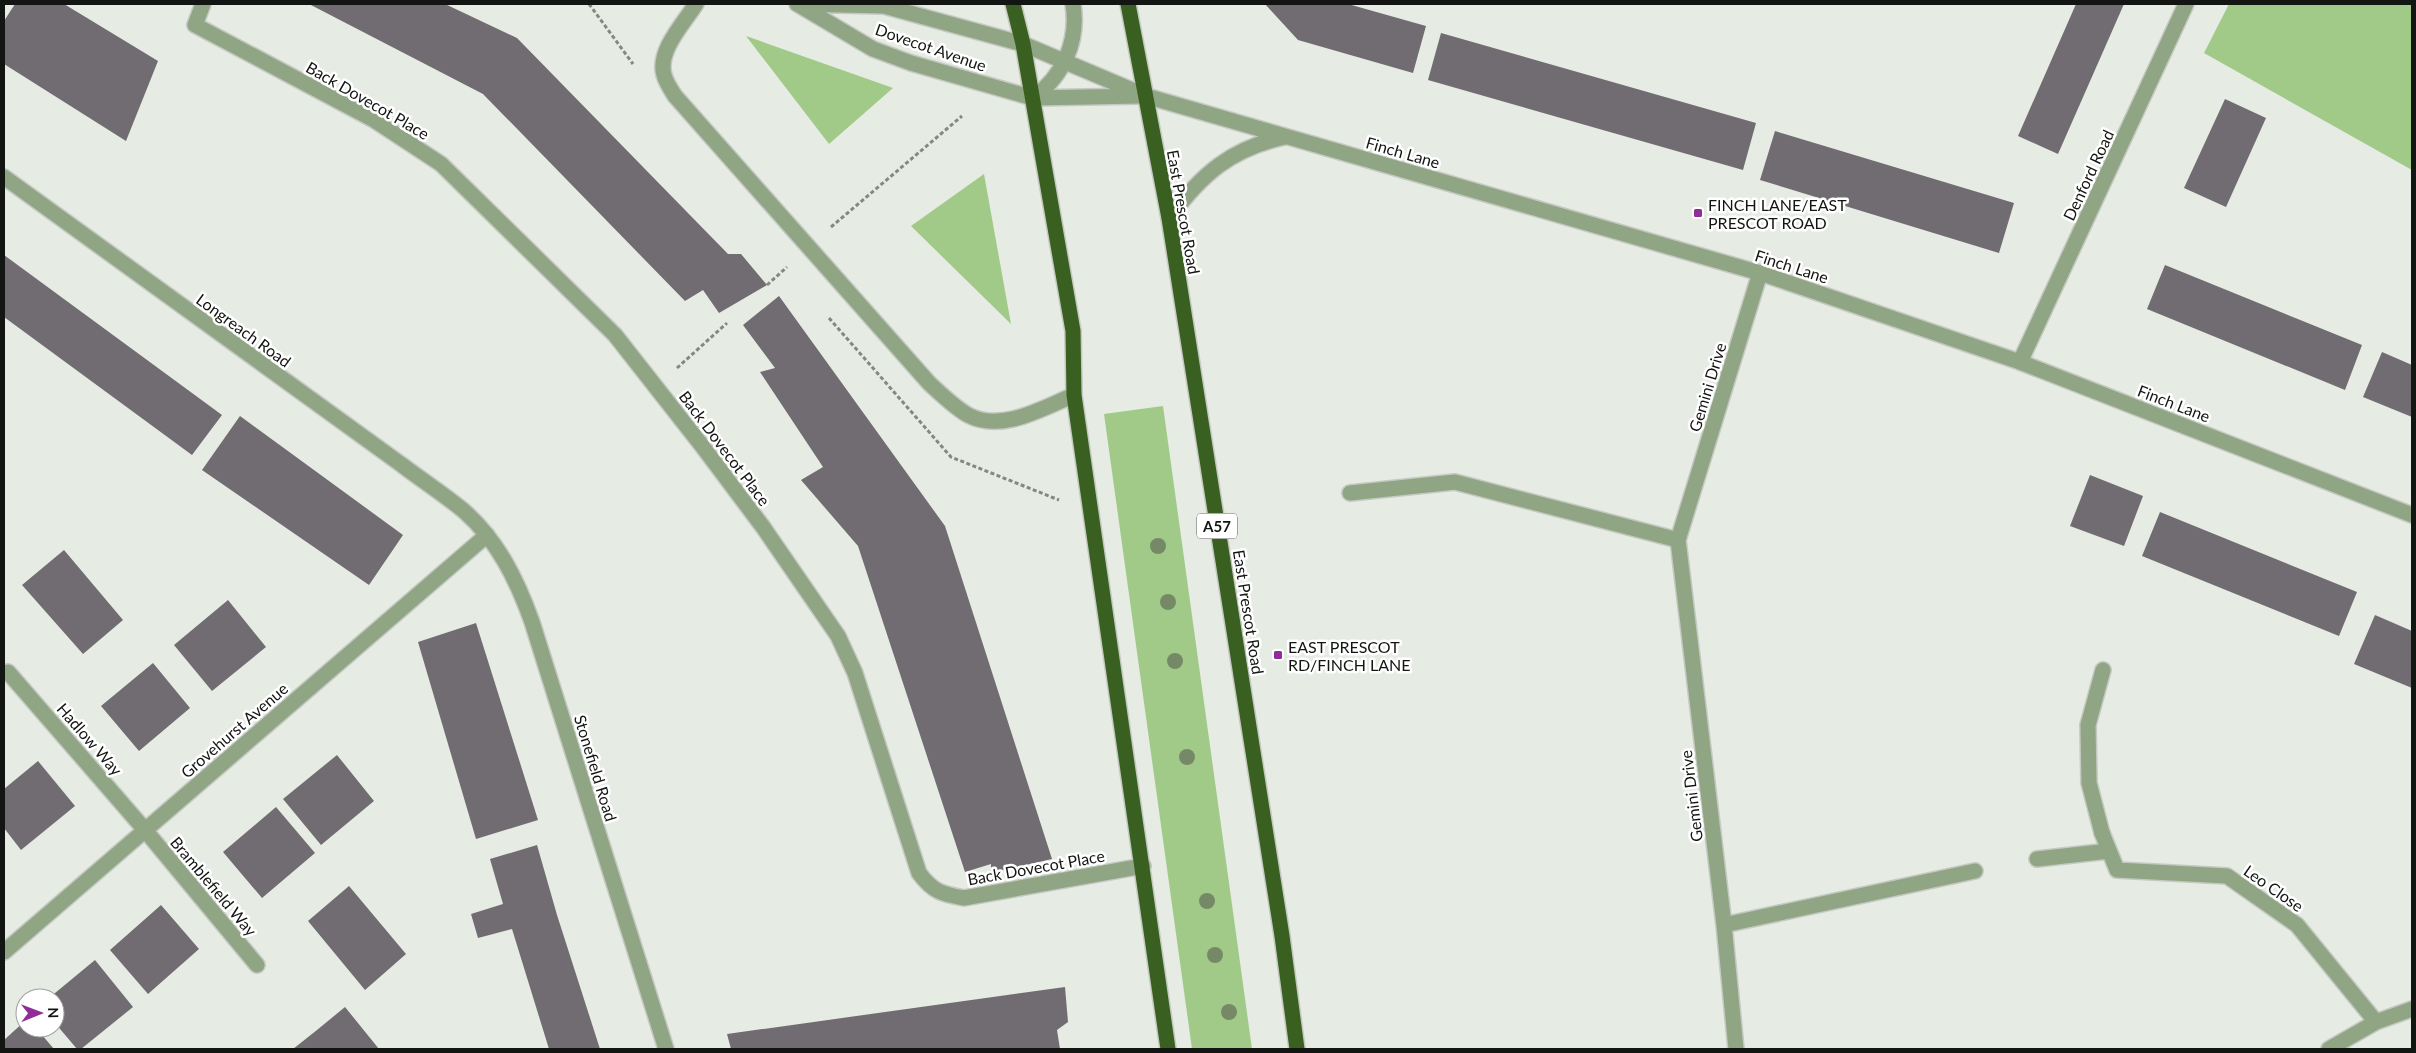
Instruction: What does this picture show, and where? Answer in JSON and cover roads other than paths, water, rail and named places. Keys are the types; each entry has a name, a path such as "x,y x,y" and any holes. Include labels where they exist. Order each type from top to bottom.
{"highway":[{"path":"1013,4 1023,44 1073,332 1074,395 1168,1049"},
{"name":"East Prescot Road","path":"1128,4 1169,218 1282,936 1297,1049"}],"street":[{"name":"Back Dovecot Place","path":"203,4 195,25 381,124 441,164 615,335 763,527 838,636 858,682 919,874 929,887 944,894 964,898 1143,866"},
{"path":"696,4 671,41 665,56 663,74 674,96 929,383 968,415 991,422 1030,414 1074,395"},
{"name":"Dovecot Avenue","path":"798,4 886,5 1023,44"},
{"name":"Dovecot Avenue","path":"798,4 873,49 911,63 1032,98"},
{"path":"1032,98 1046,88 1065,62 1074,30 1073,4"},
{"name":"Denford Road","path":"2020,362 2186,4"},
{"name":"Finch Lane","path":"1023,44 1146,96 1760,273 2020,362 2412,516"},
{"name":"Finch Lane","path":"1032,98 1146,96"},
{"path":"1169,218 1199,181 1230,157 1254,146 1287,137"},
{"name":"Longreach Road","path":"4,177 464,512"},
{"name":"Gemini Drive","path":"1736,1049 1724,925 1678,540 1760,273"},
{"path":"1350,493 1454,482 1678,540"},
{"name":"Stonefield Road","path":"464,512 487,535 502,556 520,588 666,1049"},
{"name":"Grovehurst Avenue","path":"4,952 487,535"},
{"name":"Leo Close","path":"2103,670 2088,725 2089,783 2102,833 2117,870 2226,876 2297,925 2376,1022"},
{"name":"Hadlow Way","path":"8,672 144,830"},
{"name":"Bramblefield Way","path":"144,830 257,965"},
{"path":"2037,859 2110,851"},
{"path":"1724,925 1976,871"},
{"path":"2330,1049 2376,1022 2412,1009"}],"place":[{"name":"FINCH LANE/EAST PRESCOT ROAD","path":"1698,213"},
{"name":"EAST PRESCOT RD/FINCH LANE","path":"1278,655"}]}
